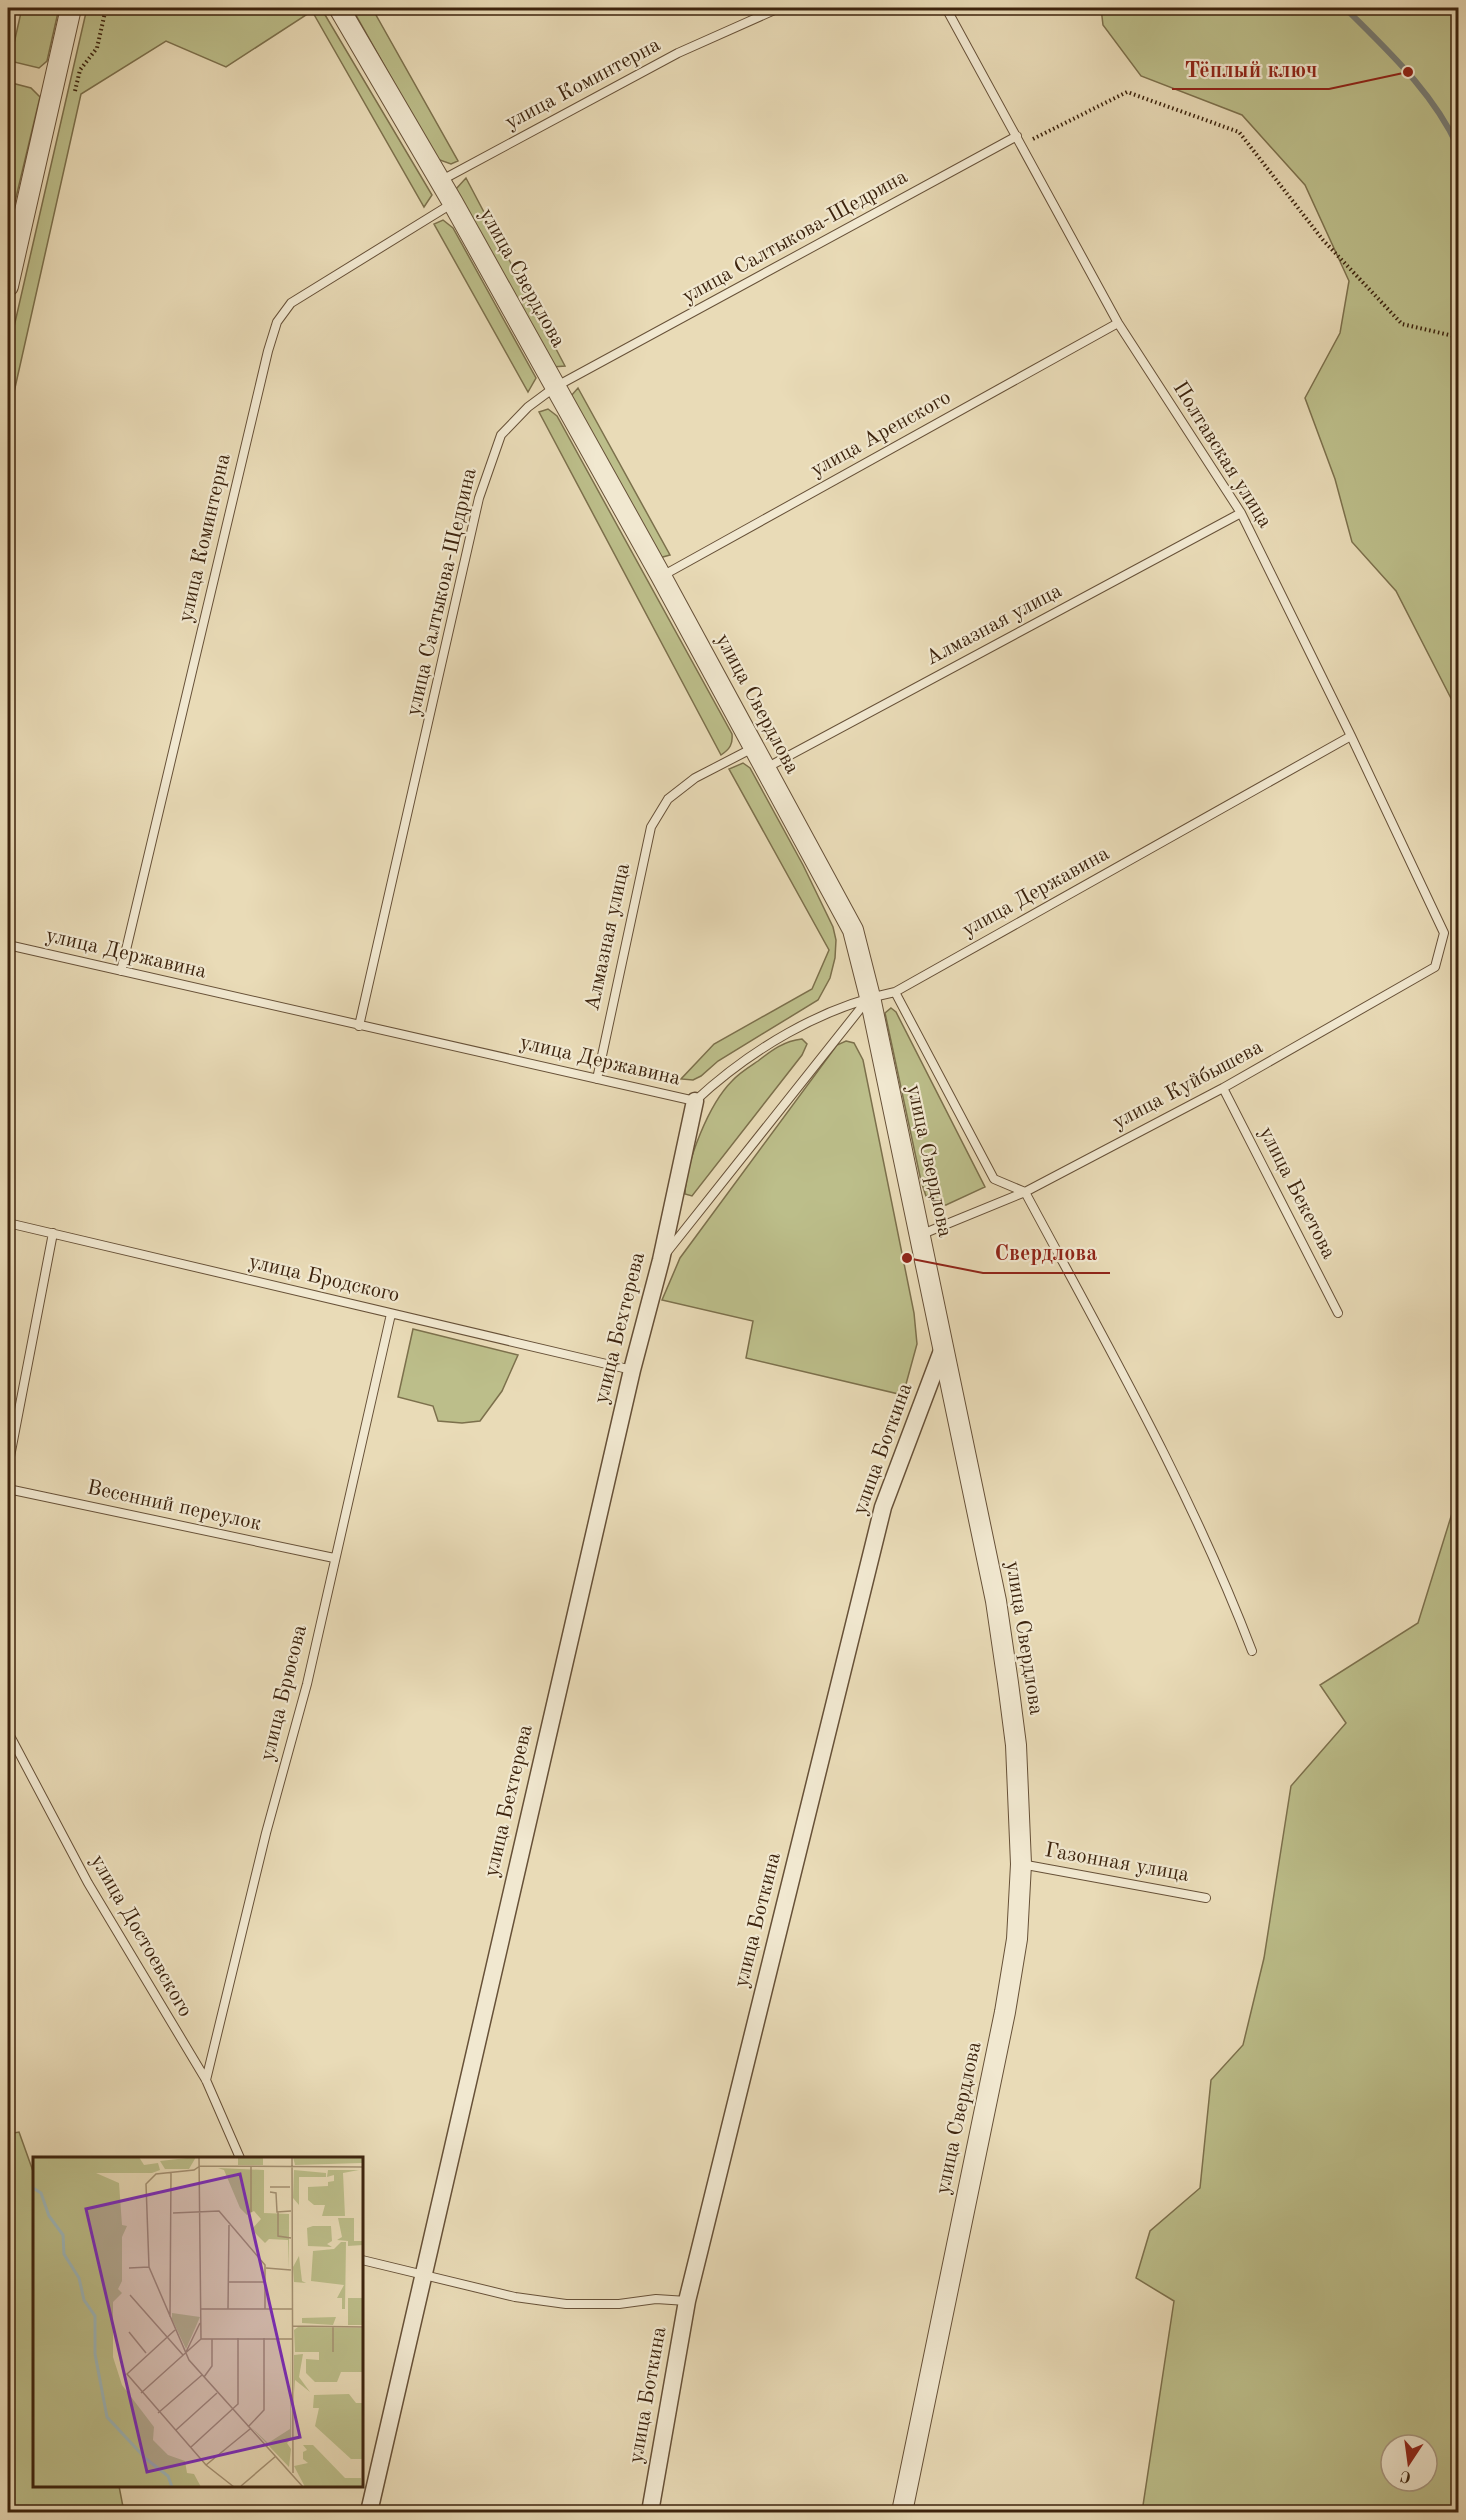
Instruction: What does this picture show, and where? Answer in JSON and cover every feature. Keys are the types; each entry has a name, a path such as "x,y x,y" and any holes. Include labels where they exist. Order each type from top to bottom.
{"street":[{"path":"8,286 71,8"},
{"name":"улица Свердлова","path":"339,8 453,203 661,576 853,930 870,997 996,1601 1016,1745 1021,1864 1017,1939 1005,2012 902,2512"},
{"name":"улица Бехтерева","path":"369,2512 632,1370 661,1260 695,1101"},
{"name":"улица Боткина","path":"650,2512 687,2301 883,1508 943,1348"}],"lane":[{"name":"улица Коминтерна","path":"439,181 678,53 778,8"},
{"name":"Полтавская улица","path":"946,8 1118,323 1240,513 1351,736 1444,933"},
{"name":"улица Салтыкова-Щедрина","path":"359,1026 479,498 501,435 528,407 555,387 1017,136"},
{"name":"улица Коминтерна","path":"121,971 268,351 277,322 291,303 453,203"},
{"name":"улица Аренского","path":"661,576 1118,323"},
{"name":"Алмазная улица","path":"765,769 1240,513"},
{"name":"улица Державина","path":"8,945 695,1101 752,1054 781,1036 870,997 895,992 1351,736"},
{"name":"Алмазная улица","path":"597,1079 651,827 668,799 695,778 753,748"},
{"name":"улица Куйбышева","path":"920,1235 1025,1192 1223,1088 1435,967 1444,933"},
{"path":"895,992 994,1179 1025,1192 1174,1472 1222,1573 1252,1652"},
{"path":"661,1260 870,997"},
{"name":"улица Бекетова","path":"1223,1088 1338,1313"},
{"name":"улица Бродского","path":"8,1223 632,1370"},
{"path":"8,1467 53,1233"},
{"name":"улица Брюсова","path":"206,2080 266,1833 307,1684 391,1314"},
{"name":"Весенний переулок","path":"8,1489 334,1558"},
{"name":"улица Достоевского","path":"8,1732 88,1883 206,2080 240,2157"},
{"name":"Газонная улица","path":"1021,1864 1206,1898"},
{"path":"363,2260 515,2297 566,2304 619,2304 656,2299 687,2301"}],"path":[{"path":"74,97 80,70 97,48 106,8"},
{"path":"104,13 112,8"},
{"path":"1022,145 1127,92 1239,132 1323,240 1402,324 1458,337"}],"green space":[{"path":"22,8 59,8 47,61 39,68 10,61"},
{"path":"87,8 321,8 432,195 424,207 312,11 226,67 166,41 81,94 8,419 8,353"},
{"path":"352,8 372,8 458,161 451,164 437,159"},
{"path":"1101,8 1458,8 1458,712 1396,591 1352,542 1335,479 1305,398 1340,333 1349,281 1305,185 1242,115 1141,76 1103,25"},
{"path":"8,82 31,88 40,97 8,231"},
{"path":"466,178 565,366 552,367 458,197 456,189"},
{"path":"443,220 453,228 536,378 528,392 434,224"},
{"path":"578,388 670,555 659,558 570,397"},
{"path":"548,409 557,416 732,734 730,746 721,755 539,412"},
{"path":"743,763 750,768 803,865 833,927 836,940 835,958 830,978 818,1000 718,1061 701,1076 693,1080 681,1079 714,1044 812,989 829,950 729,769"},
{"path":"891,1008 896,1012 985,1187 946,1205 935,1205 926,1196 921,1181 885,1013"},
{"path":"802,1039 807,1044 802,1055 692,1196 685,1194 694,1150 707,1118 723,1091 738,1075 773,1050 789,1042"},
{"path":"846,1041 854,1043 863,1060 914,1313 917,1344 903,1395 746,1358 753,1321 662,1300 680,1258 837,1045"},
{"path":"413,1329 518,1355 502,1391 480,1421 462,1423 438,1421 433,1406 398,1397"},
{"path":"1458,1494 1458,2512 1142,2512 1174,2301 1136,2278 1150,2231 1200,2188 1211,2080 1243,2045 1264,1958 1291,1786 1346,1723 1320,1685 1418,1623"},
{"path":"19,2132 33,2171 33,2487 119,2487 124,2512 8,2512 8,2134"}],"waterway":[{"path":"1345,8 1393,56 1422,90 1436,108 1458,147"}],"place":[{"name":"Тёплый ключ","path":"1408,72"},
{"name":"Свердлова","path":"907,1258"}]}
